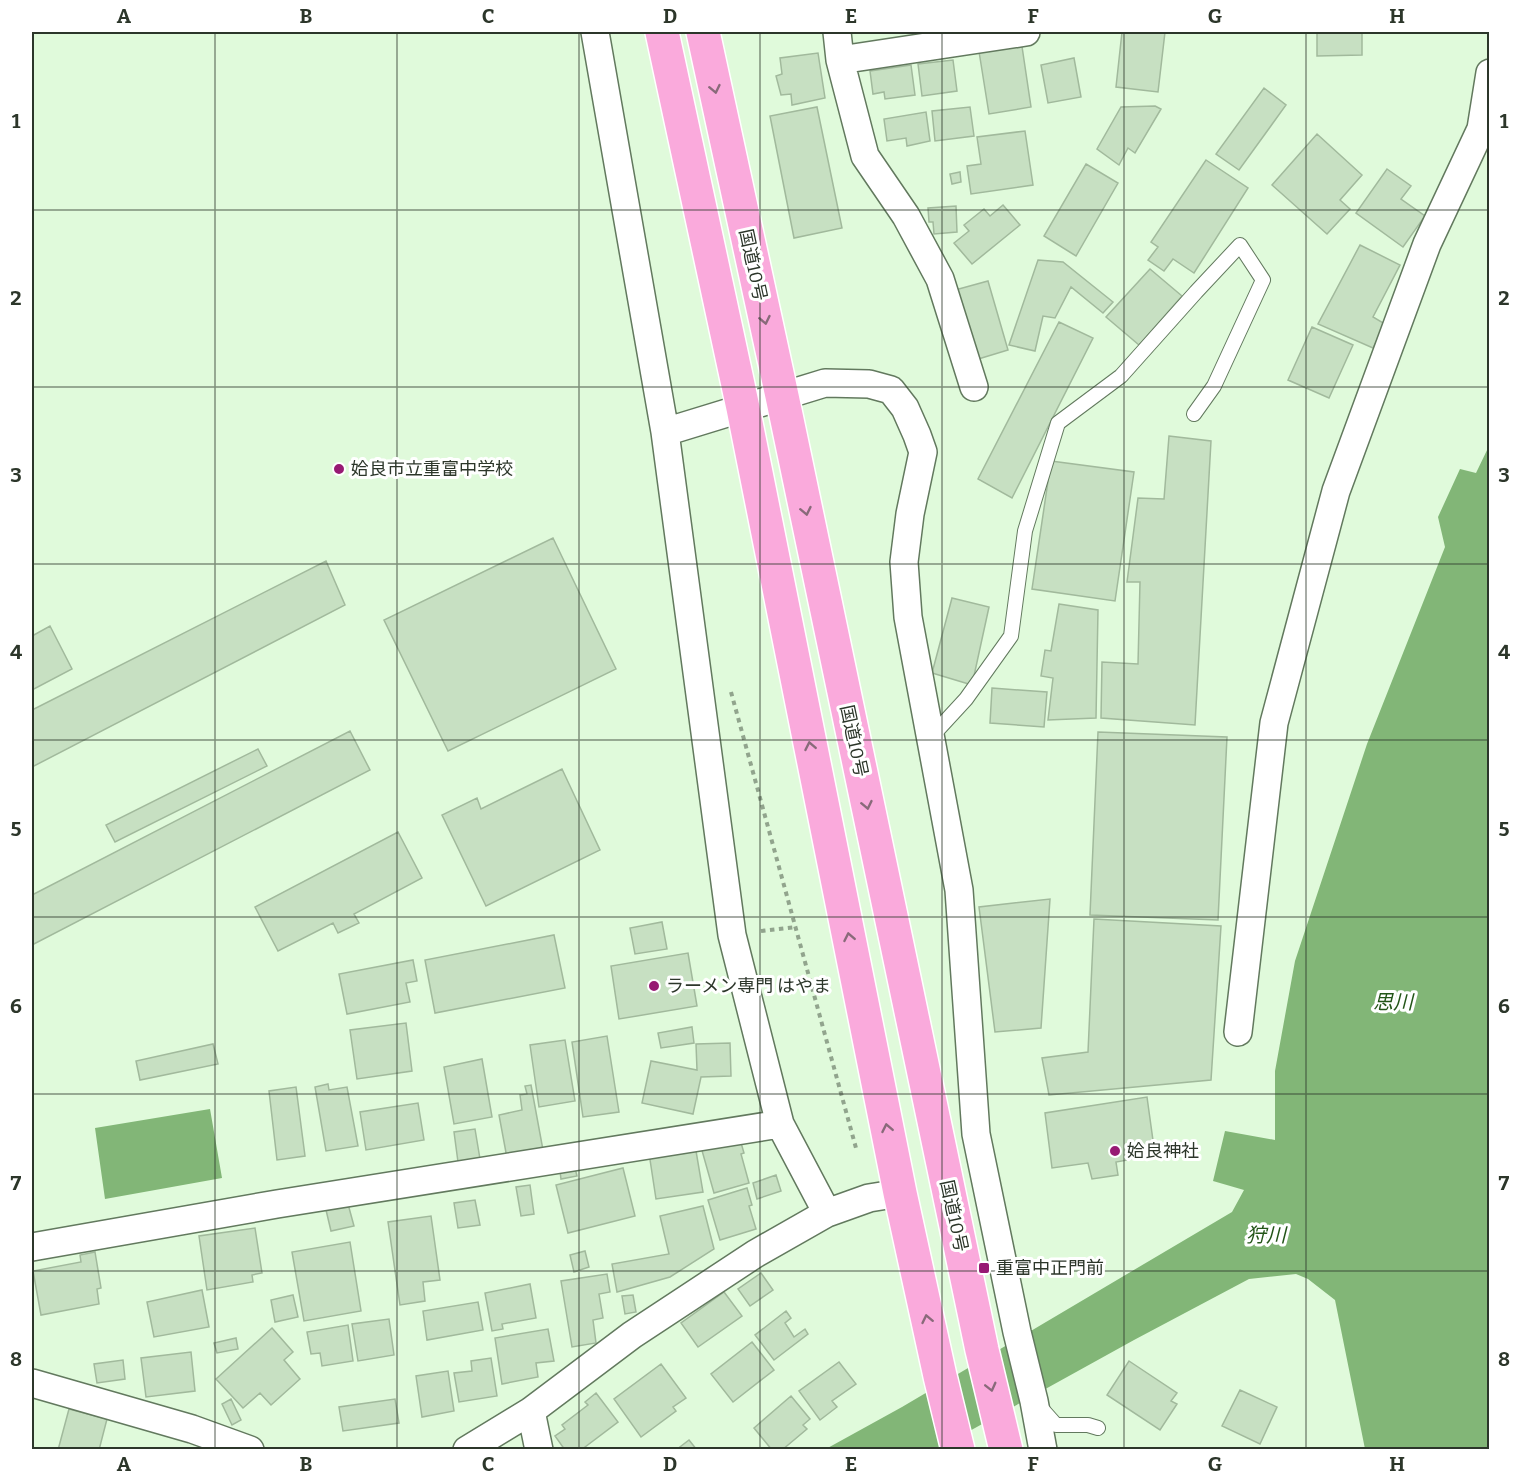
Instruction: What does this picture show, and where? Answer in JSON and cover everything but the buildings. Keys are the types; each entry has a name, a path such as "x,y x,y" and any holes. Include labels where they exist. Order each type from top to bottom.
{"highway":[{"path":"662,32 743,408 885,1195 940,1376 958,1449"},
{"name":"国道10号","path":"703,32 782,396 982,1350 1003,1437"}],"street":[{"path":"595,32 665,432 732,935 780,1124 827,1213"},
{"path":"837,32 840,60 865,156 906,216 940,279 974,387"},
{"path":"840,60 1026,32"},
{"path":"1238,1032 1274,723 1336,491 1427,244 1481,129 1490,74"},
{"path":"665,432 825,383 868,384 891,390 905,408 917,435 923,452 910,514 904,562 908,617 959,890 976,1134 1043,1449"},
{"path":"32,1247 277,1204 780,1124"},
{"path":"467,1449 531,1411 642,1329 755,1254 827,1213 885,1195"},
{"path":"32,1383 192,1439 250,1449"},
{"path":"531,1411 539,1449"}],"lane":[{"path":"930,737 966,699 1011,636 1025,531 1058,423 1121,376 1240,245 1263,280 1214,386 1194,414"},
{"path":"1034,1401 1056,1425 1088,1425 1098,1428"}],"path":[{"path":"729,684 885,1195"}],"water":[{"name":"思川","path":"1489,446 1489,1449 1365,1449 1335,1300 1308,1279 1296,1274 1249,1279 937,1449 824,1450 902,1407 1232,1212 1244,1190 1213,1181 1225,1131 1275,1140 1275,1071 1295,961 1367,744 1445,547 1438,517 1460,469 1476,473"},
{"path":"210,1109 222,1178 105,1199 95,1128"}],"place":[{"name":"姶良市立重富中学校","path":"339,469"},
{"name":"ラーメン専門 はやま","path":"654,986"},
{"name":"姶良神社","path":"1115,1151"},
{"name":"重富中正門前","path":"984,1268"}],"water label":[{"name":"狩川","path":"1266,1235"}]}
